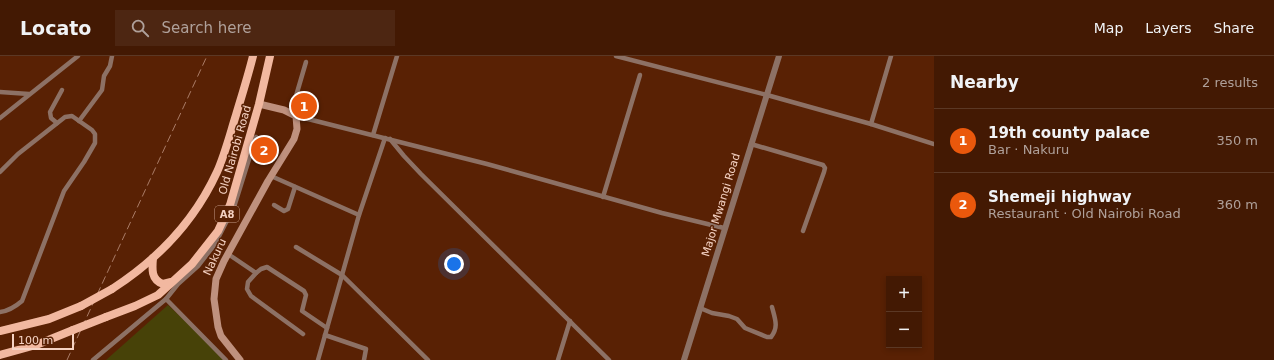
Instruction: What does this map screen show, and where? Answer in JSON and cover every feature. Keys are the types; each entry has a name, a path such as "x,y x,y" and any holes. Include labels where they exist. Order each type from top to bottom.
{"highway":[{"name":"Old Nairobi Road","path":"0,331 44,320 82,306 112,289 139,270 167,245 185,224 214,179 227,145 253,56"},
{"name":"Old Nairobi Road","path":"0,355 36,345 135,306 158,295 198,258 218,231 230,206 259,104 270,56"},
{"path":"153,258 153,275 156,280 163,284 172,282"}],"main road":[{"path":"259,104 293,114"},
{"name":"Nakuru","path":"240,360 221,336 218,327 214,289 216,279 271,176 294,139 297,128 293,114"}],"street":[{"path":"0,118 78,56"},
{"path":"79,121 102,90 104,76 110,66 112,56"},
{"path":"373,135 397,56"},
{"path":"616,56 767,95 871,124 934,144"},
{"name":"Major Mwangi Road","path":"684,360 724,228 780,56"},
{"path":"871,124 891,56"},
{"path":"306,62 293,114 724,228"},
{"path":"603,197 640,75"},
{"path":"57,123 51,118 50,112 62,90"},
{"path":"0,92 30,94"},
{"path":"0,172 18,154 65,117 72,116 92,130 95,134 95,143 64,191 22,301 14,308 0,312"},
{"path":"93,360 166,299 178,284 198,266 215,244 234,207 256,137"},
{"path":"318,360 359,215 387,138"},
{"path":"387,138 412,165 609,360"},
{"path":"751,144 823,165 824,172 803,231"},
{"path":"271,176 359,215"},
{"path":"274,205 284,211 288,209 295,187"},
{"path":"296,247 342,275 428,360"},
{"path":"228,254 256,273"},
{"path":"304,334 251,296 246,289 248,282 261,268 267,267 304,291 306,295 302,311 327,328"},
{"path":"166,299 226,360"},
{"path":"700,308 712,313 737,319 745,328 767,337 771,337 777,326 772,307"},
{"path":"558,360 570,321"},
{"path":"325,335 366,349 364,360"}],"shaded area":[{"path":"168,305 227,360 106,360"}],"railway":[{"path":"67,360 207,56"}],"place":[{"name":"19th county palace","path":"304,106"},
{"name":"Shemeji highway","path":"264,150"}]}
